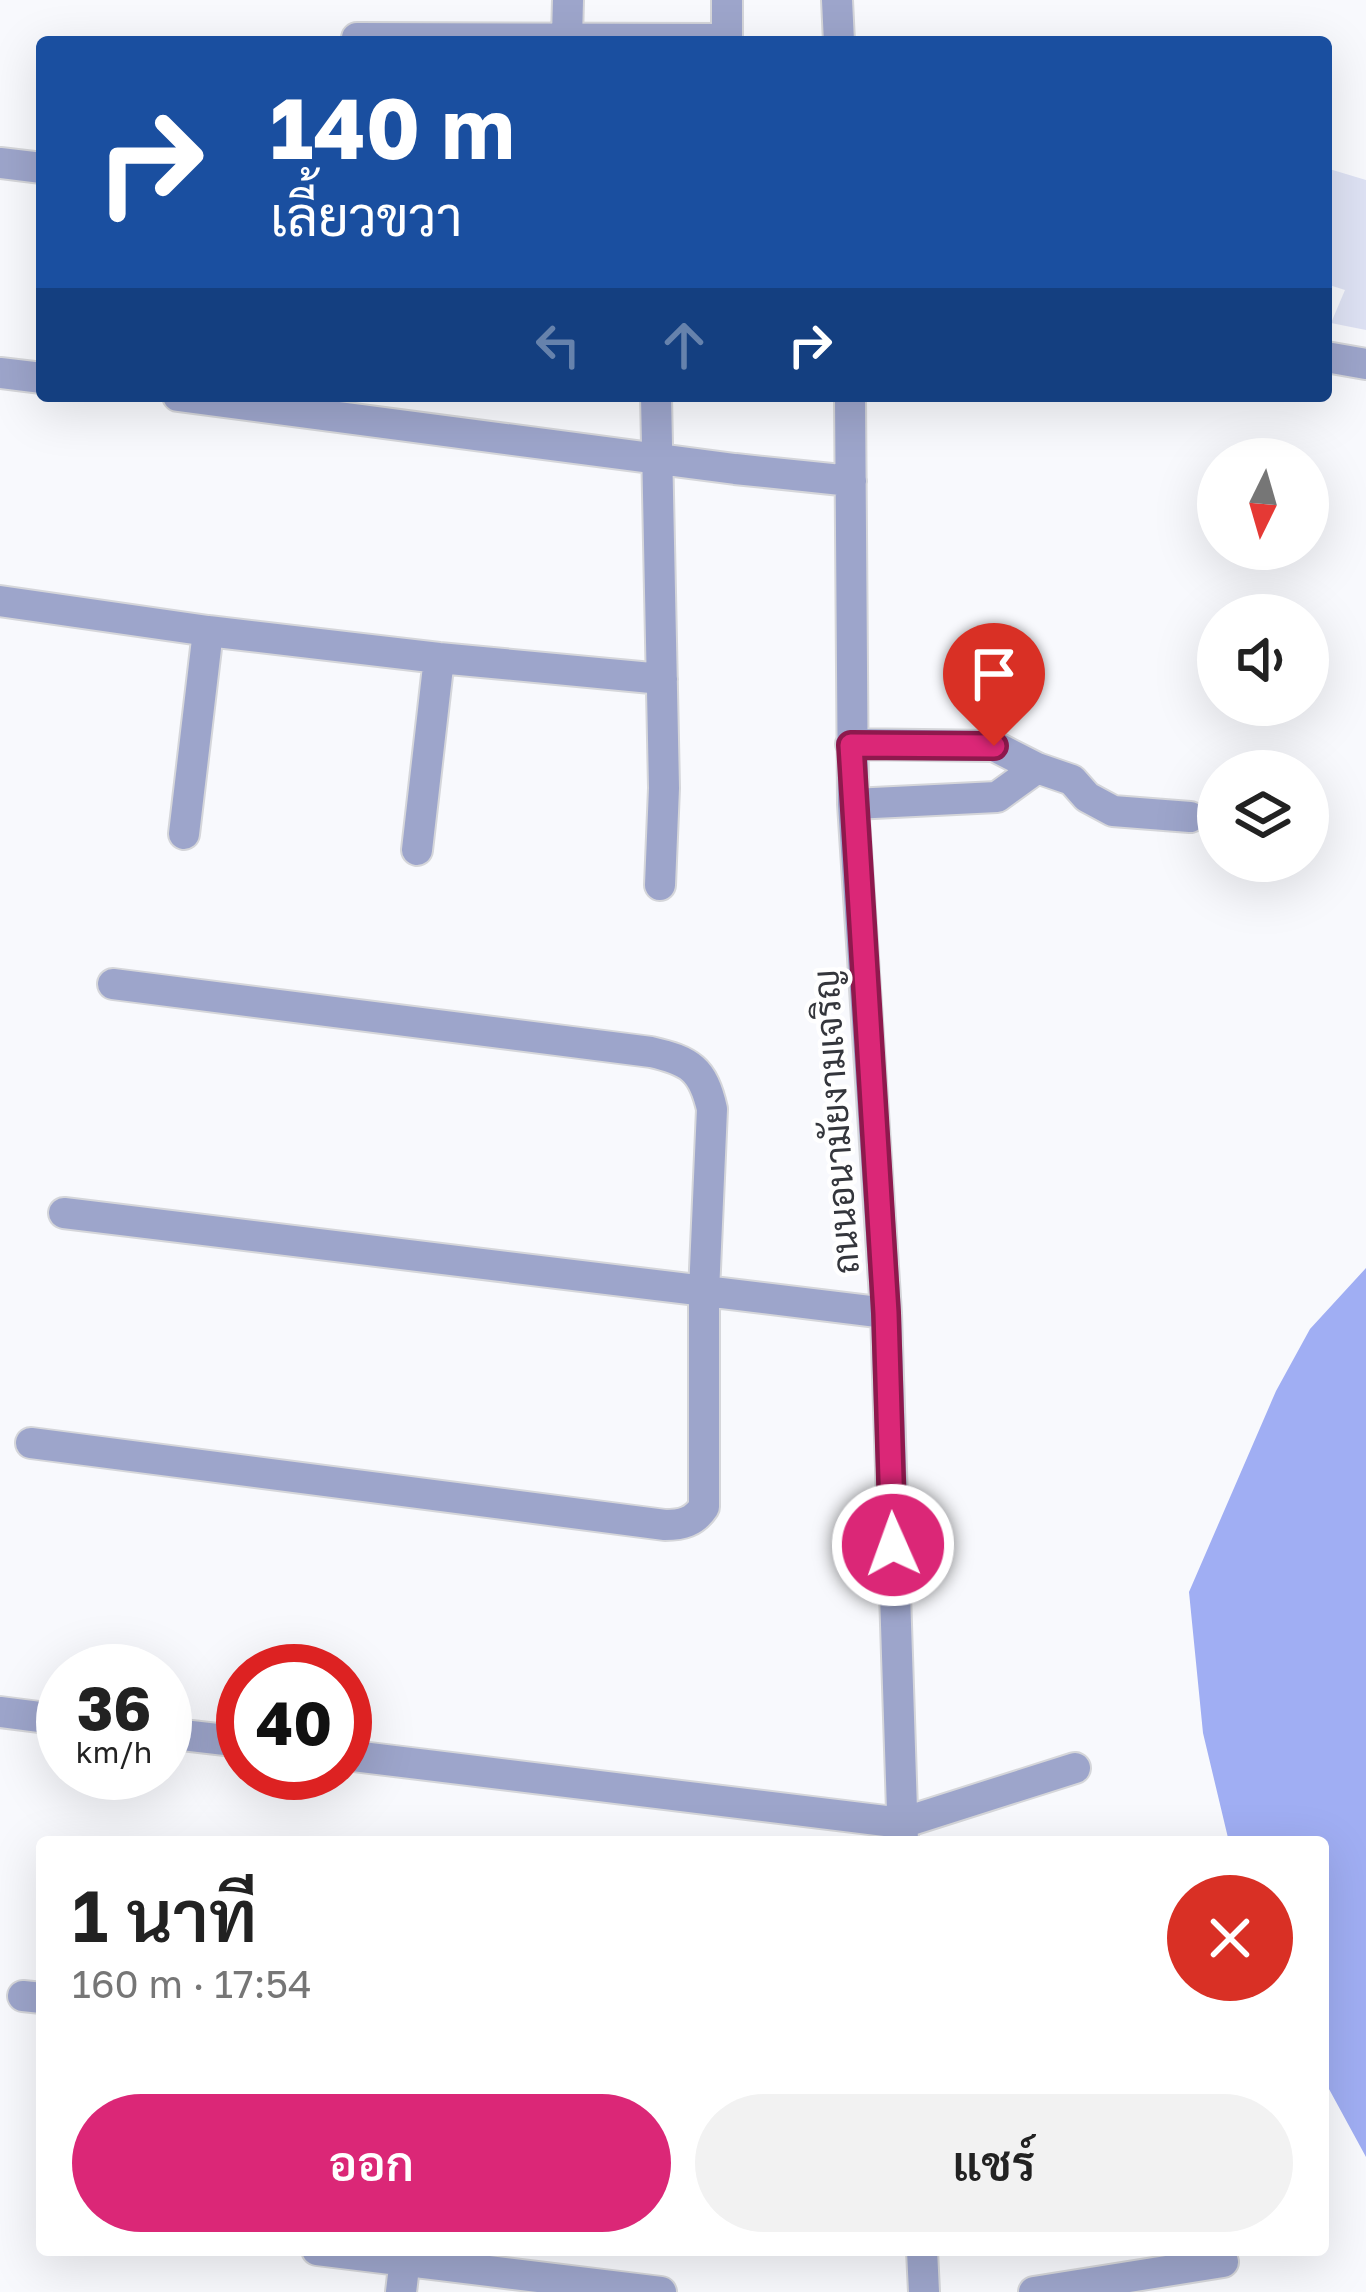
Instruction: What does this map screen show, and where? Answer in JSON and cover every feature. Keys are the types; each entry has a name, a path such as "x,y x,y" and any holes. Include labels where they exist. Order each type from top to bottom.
{"street":[{"path":"567,36 568,0"},
{"path":"727,0 727,36"},
{"path":"837,0 839,36"},
{"path":"0,163 36,167"},
{"path":"1332,358 1366,364"},
{"path":"0,373 36,377"},
{"path":"224,402 851,481"},
{"path":"656,402 664,788 660,885"},
{"name":"ถนนอนามัยงามเจริญ","path":"850,402 853,804 886,1313 903,1832"},
{"path":"0,601 208,631 662,679"},
{"path":"184,834 208,631"},
{"path":"417,850 439,658"},
{"path":"851,745 994,746 1072,780 1087,797 1114,811 1190,817"},
{"path":"853,804 998,797 1037,768"},
{"path":"32,1443 679,1525 697,1518 704,1507 704,1292 712,1109 706,1084 695,1069 677,1058 651,1052 113,985"},
{"path":"64,1213 886,1313"},
{"path":"0,1712 36,1717"},
{"path":"372,1759 903,1832 1075,1768"},
{"path":"401,2292 405,2256"},
{"path":"412,2256 661,2292"},
{"path":"922,2256 924,2292"},
{"path":"1034,2292 1113,2286 1223,2262"}],"water":[{"path":"1366,1268 1366,2157 1329,2089 1329,1836 1228,1836 1203,1733 1189,1592 1276,1391 1310,1329"}],"building":[{"path":"1332,170 1366,180 1366,330 1332,323 1345,290 1332,286"}],"route":[{"path":"893,1545 886,1313 851,745 994,746"}]}
